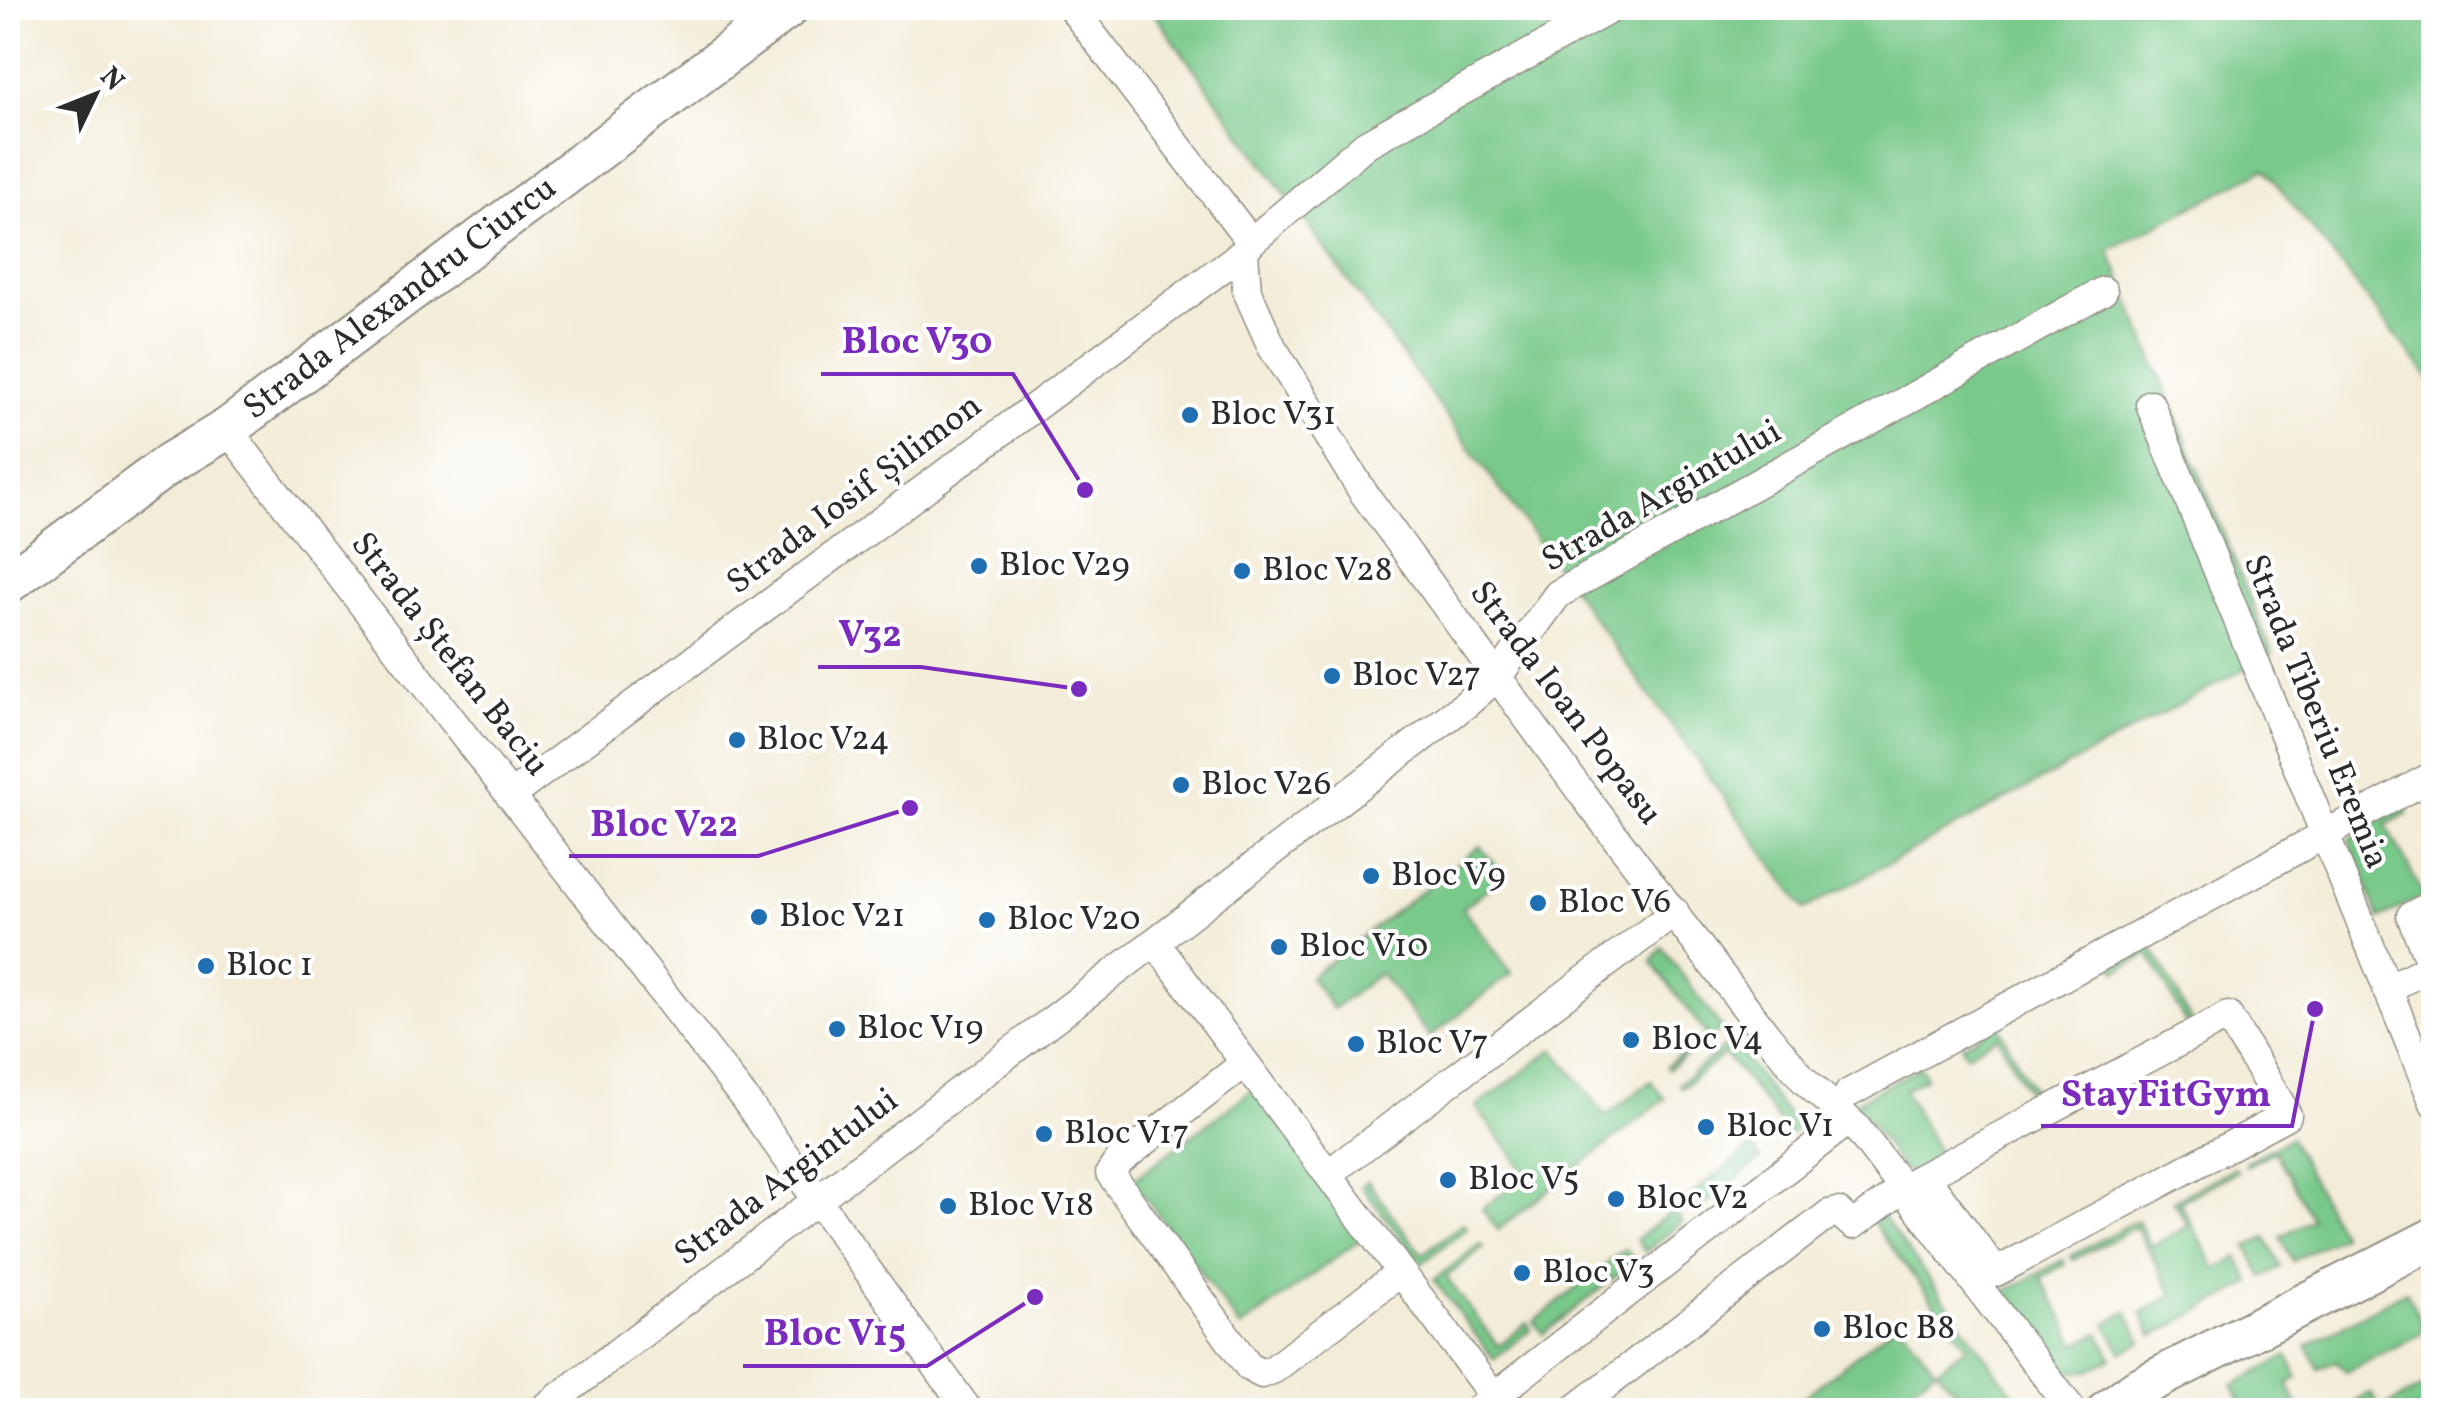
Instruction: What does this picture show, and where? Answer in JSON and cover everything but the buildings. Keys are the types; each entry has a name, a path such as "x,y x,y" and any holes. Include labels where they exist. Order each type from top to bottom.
{"street":[{"name":"Strada Alexandru Ciurcu","path":"8,584 170,462 227,429 788,8"},
{"name":"Strada Ioan Popasu","path":"1072,8 1248,247 1247,291 1272,347 1363,492 1766,1034 1849,1107 1900,1190 2072,1410"},
{"name":"Strada Iosif Șilimon","path":"510,796 1248,247 1366,144 1612,8"},
{"name":"Strada Argintului","path":"542,1410 1498,676 1558,594 2103,291"},
{"name":"Strada Tiberiu Eremia","path":"2150,404 2434,1103"},
{"name":"Strada Ștefan Baciu","path":"227,429 819,1201 968,1410"},
{"path":"1155,942 1401,1272 1486,1404 1849,1107 2434,774"},
{"path":"2387,988 2433,969 2411,916 2434,904"},
{"path":"1328,1174 1675,912"},
{"path":"1574,1410 1830,1214 1838,1212 1853,1226 1925,1176 2228,1016 2287,1115 1996,1272 1925,1176"},
{"path":"1246,1064 1117,1163 1110,1173 1249,1368 1262,1374 1274,1369 1401,1272"},
{"path":"2108,1410 2137,1389 2434,1238"}],"green space":[{"path":"1150,8 2433,8 2433,383 2265,169 2109,250 2272,654 1805,909"},
{"path":"2404,806 2408,813 2386,825 2422,892 2433,886 2433,891 2379,919 2349,839"},
{"path":"1480,846 1503,876 1463,908 1512,973 1430,1037 1380,973 1333,1009 1310,977"},
{"path":"2150,943 2192,1023 2185,1023 2149,954 2117,971 2113,963"},
{"path":"1662,947 1722,1029 1668,1069 1666,1066 1707,1035 1652,962"},
{"path":"1998,1025 2041,1106 2035,1106 1998,1037 1966,1054 1962,1045"},
{"path":"1732,1041 1785,1112 1802,1126 1790,1135 1725,1054 1682,1088 1679,1084"},
{"path":"1554,1049 1606,1116 1651,1081 1665,1099 1498,1230 1482,1209 1527,1174 1476,1107"},
{"path":"1920,1067 1926,1077 1904,1090 1940,1156 1918,1172 1903,1171 1856,1102"},
{"path":"1254,1089 1364,1237 1241,1328 1133,1180"},
{"path":"2290,1138 2341,1235 2293,1261 2281,1237 2312,1219 2275,1151 2246,1166 2245,1162"},
{"path":"1751,1147 1761,1159 1697,1211 1691,1204 1677,1216 1682,1222 1645,1252 1636,1240"},
{"path":"2235,1167 2237,1171 2180,1202 2216,1269 2238,1257 2251,1283 2153,1336 2141,1313 2173,1295 2136,1227 2073,1260 2071,1256 2137,1220 2152,1246 2188,1226 2174,1201"},
{"path":"1367,1181 1422,1254 1464,1223 1467,1228 1421,1264 1361,1186"},
{"path":"1876,1207 2022,1410 1972,1410 1937,1370 1967,1346 1869,1218"},
{"path":"2266,1237 2281,1267 2263,1277 2247,1247"},
{"path":"1480,1244 1483,1248 1446,1277 1498,1346 1527,1323 1531,1329 1494,1359 1434,1280"},
{"path":"1625,1249 1635,1261 1543,1334 1534,1322"},
{"path":"2063,1260 2065,1264 2041,1278 2077,1344 2099,1333 2112,1358 2089,1371 2059,1371 1993,1298"},
{"path":"2406,1291 2426,1331 2346,1372 2336,1361 2319,1369 2307,1346"},
{"path":"2127,1312 2142,1342 2122,1352 2106,1324"},
{"path":"1898,1322 1936,1369 1883,1410 1798,1410 1794,1405"},
{"path":"2288,1356 2298,1378 2287,1384 2301,1410 2290,1410 2287,1405 2275,1410 2246,1410 2233,1385"},
{"path":"2433,1382 2433,1405 2423,1410 2363,1410 2357,1400 2371,1393 2380,1409"}],"place":[{"name":"Bloc V31","path":"1190,415"},
{"name":"Bloc V30","path":"1085,490"},
{"name":"Bloc V29","path":"979,566"},
{"name":"Bloc V28","path":"1242,571"},
{"name":"Bloc V27","path":"1332,676"},
{"name":"V32","path":"1079,689"},
{"name":"Bloc V24","path":"737,740"},
{"name":"Bloc V26","path":"1181,785"},
{"name":"Bloc V22","path":"910,808"},
{"name":"Bloc V9","path":"1371,876"},
{"name":"Bloc V6","path":"1538,903"},
{"name":"Bloc V21","path":"759,917"},
{"name":"Bloc V20","path":"987,920"},
{"name":"Bloc V10","path":"1279,947"},
{"name":"Bloc 1","path":"206,966"},
{"name":"StayFitGym","path":"2315,1009"},
{"name":"Bloc V19","path":"837,1029"},
{"name":"Bloc V4","path":"1631,1040"},
{"name":"Bloc V7","path":"1356,1044"},
{"name":"Bloc V1","path":"1706,1127"},
{"name":"Bloc V17","path":"1044,1134"},
{"name":"Bloc V5","path":"1448,1180"},
{"name":"Bloc V2","path":"1616,1199"},
{"name":"Bloc V18","path":"948,1206"},
{"name":"Bloc V3","path":"1522,1273"},
{"name":"Bloc V15","path":"1035,1297"},
{"name":"Bloc B8","path":"1822,1329"}]}
